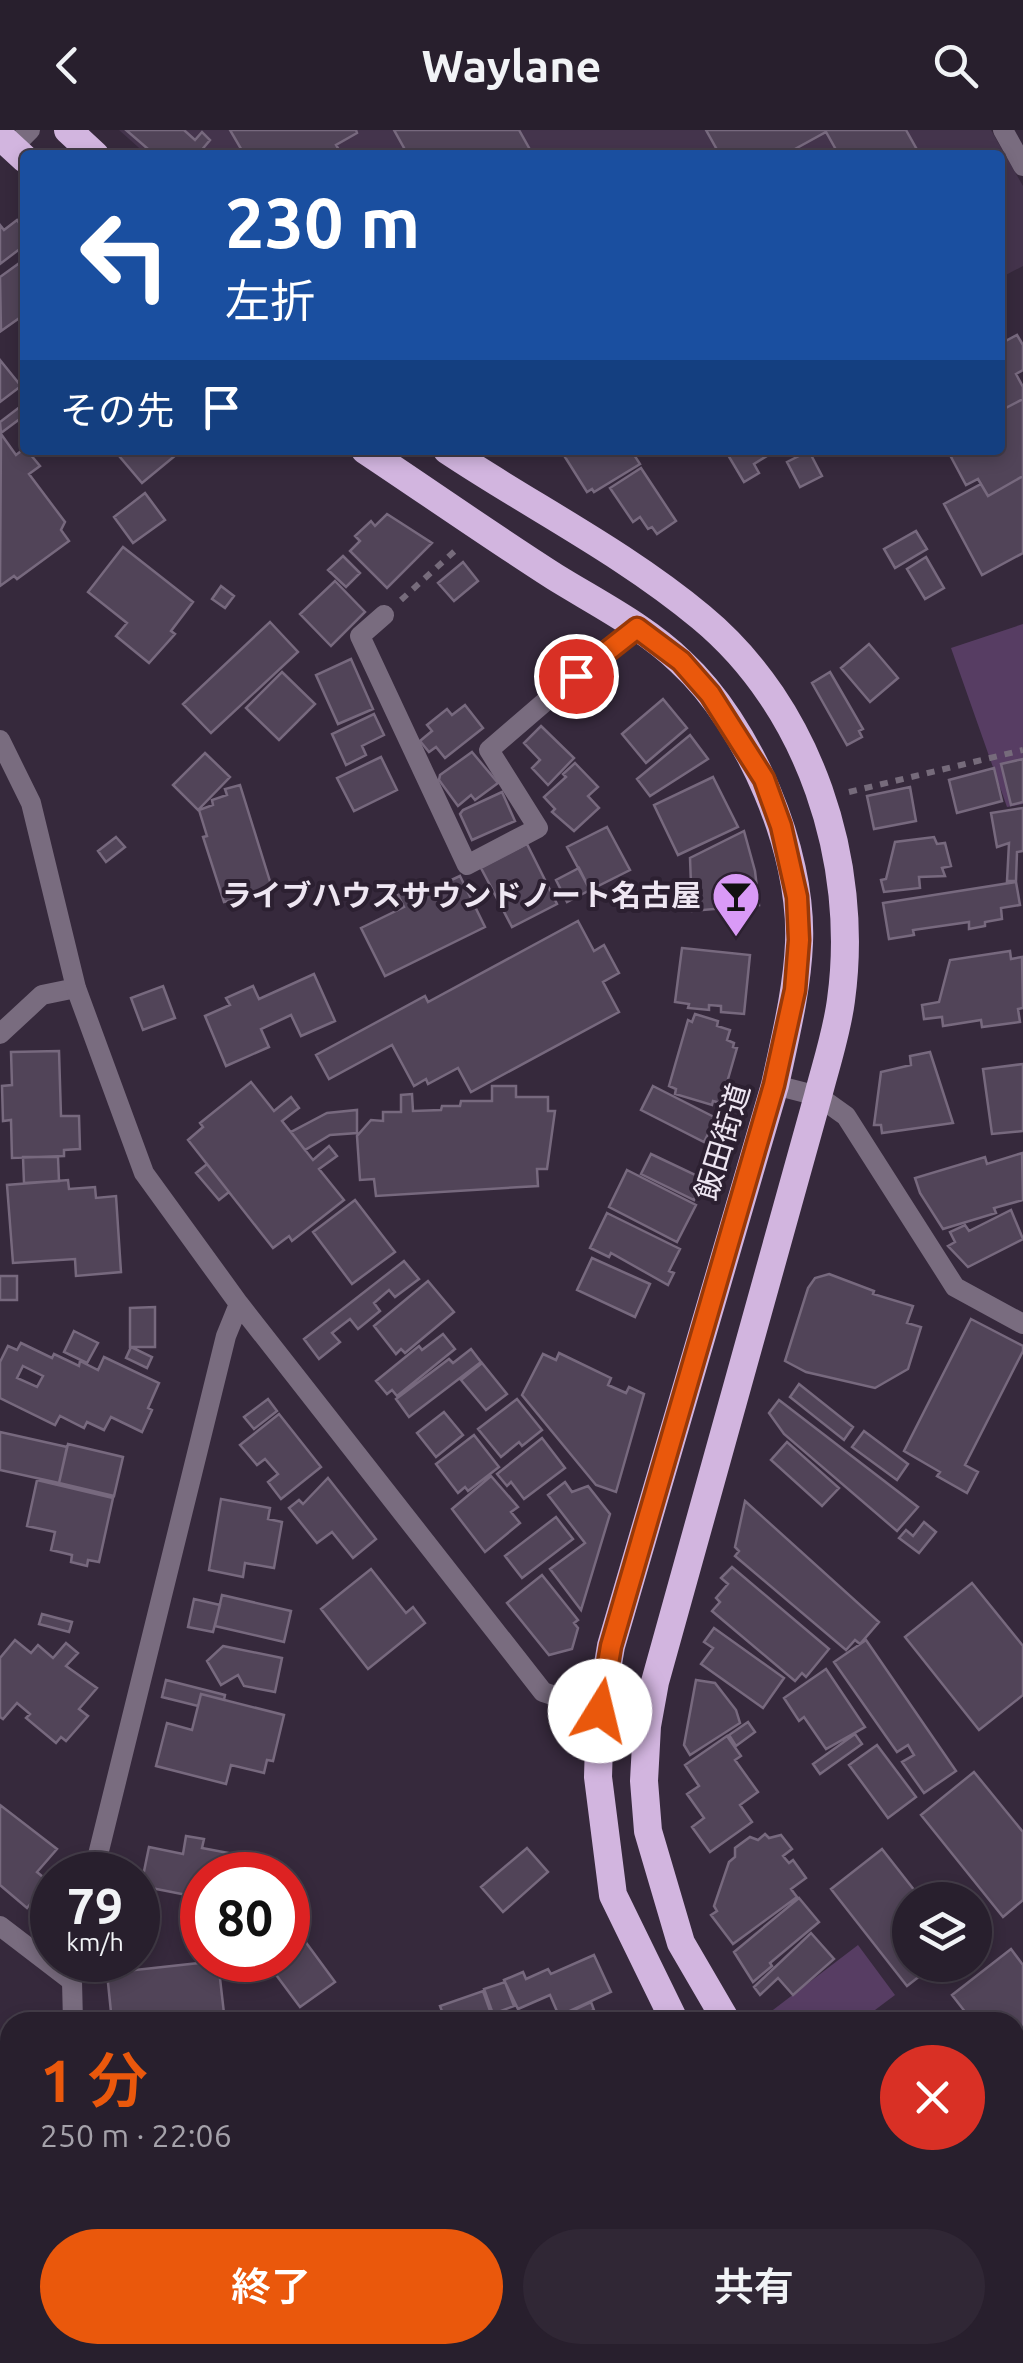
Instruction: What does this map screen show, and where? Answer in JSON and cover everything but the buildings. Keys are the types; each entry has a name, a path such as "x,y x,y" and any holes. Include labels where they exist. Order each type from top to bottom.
{"highway":[{"path":"68,130 90,150"},
{"name":"飯田街道","path":"373,455 681,661 710,694 764,779 781,826 797,897 795,990 774,1085 611,1646 600,1711 598,1777 613,1895 669,2012"},
{"path":"455,455 654,580 704,619 744,661 785,714 808,764 838,854 845,926 841,1001 654,1682 647,1726 644,1781 648,1830 680,1943 720,2012"}],"street":[{"path":"1003,130 1023,166"},
{"path":"384,615 360,636 467,865 538,828 490,750 604,651 637,628"},
{"path":"1,748 31,803 76,988 144,1173 240,1304 544,1692 647,1726"},
{"path":"0,1034 42,995 76,988"},
{"path":"774,1085 818,1096 846,1116 955,1286 1023,1324"},
{"path":"99,1852 226,1336 240,1304"},
{"path":"0,1926 30,1944"},
{"path":"73,2012 74,1982"}],"path":[{"path":"384,615 459,547"},
{"path":"848,792 1023,750"}],"shaded area":[{"path":"119,130 991,130 1002,150 141,150"},
{"path":"1005,154 1023,186 1023,266 1005,275"},
{"path":"1023,624 1023,804 1007,807 951,648"},
{"path":"858,1945 895,1995 872,2012 770,2012"}],"place":[{"name":"ライブハウスサウンドノート名古屋","path":"736,938"}],"route":[{"path":"576,676 637,628 681,661 710,694 764,779 781,826 797,897 799,940 795,990 774,1085 611,1646 600,1711"}]}
